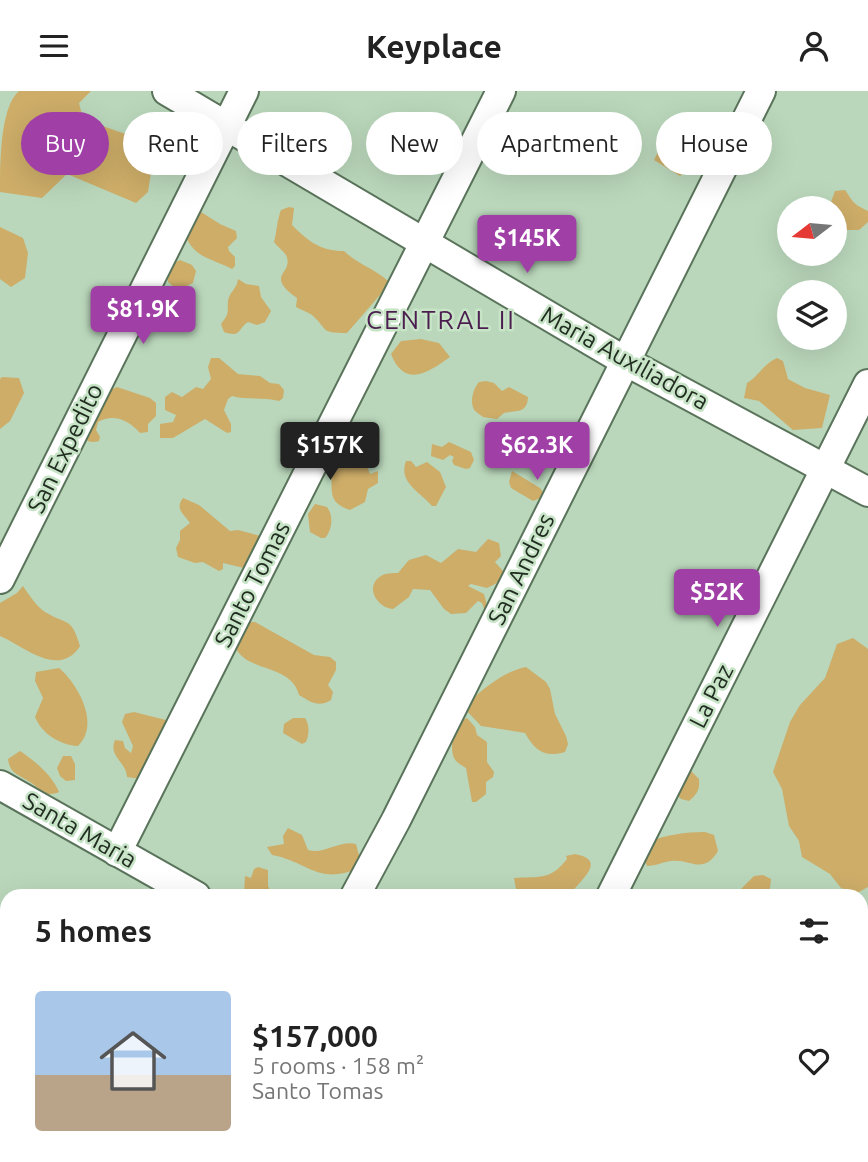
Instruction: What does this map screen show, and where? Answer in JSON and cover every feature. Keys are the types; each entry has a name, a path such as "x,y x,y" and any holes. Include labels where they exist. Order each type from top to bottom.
{"street":[{"name":"Maria Auxiliadora","path":"167,91 625,361 868,492"},
{"name":"San Expedito","path":"0,579 244,91"},
{"name":"Santo Tomas","path":"117,852 501,91"},
{"name":"San Andres","path":"359,889 396,820 761,91"},
{"name":"La Paz","path":"615,889 868,384"},
{"name":"Santa Maria","path":"0,785 183,889"}],"shaded area":[{"path":"19,91 91,91 79,103 81,112 21,112 21,175 66,175 42,198 0,192 5,123 13,99"},
{"path":"109,128 123,133 123,175 151,175 148,192 136,203 69,175 109,175"},
{"path":"845,190 854,203 868,211 868,222 859,230 847,230 847,196 833,196 835,191"},
{"path":"294,208 292,225 309,240 321,247 344,251 388,281 386,288 347,333 325,330 312,315 296,307 297,298 282,284 282,275 288,261 274,242 281,210"},
{"path":"201,212 236,231 237,238 228,247 235,257 235,266 232,269 201,255 190,245 182,227 193,215"},
{"path":"0,227 23,238 28,253 25,278 11,287 0,279"},
{"path":"180,260 192,265 196,271 193,283 178,290 168,282 168,274 171,266"},
{"path":"238,279 246,284 259,286 261,297 271,311 265,322 257,325 248,322 237,333 230,334 224,332 221,324 227,315 229,298"},
{"path":"421,339 439,343 450,357 426,372 403,372 391,354 401,341"},
{"path":"211,358 219,358 238,374 260,376 270,383 279,384 284,390 283,398 279,401 232,396 224,410 231,424 231,432 227,433 205,419 173,438 160,438 160,424 173,422 176,415 165,410 165,397 172,392 182,397 196,387 203,389 211,379 208,367"},
{"path":"777,358 783,361 788,379 805,388 830,395 822,428 793,430 759,401 744,398 747,383"},
{"path":"19,378 24,393 10,421 0,429 0,379"},
{"path":"479,382 494,383 502,391 509,387 528,397 526,406 504,413 497,419 483,417 473,408 472,400"},
{"path":"117,387 150,398 156,403 156,416 148,424 148,432 140,433 126,421 109,418 98,422 96,430 99,441 87,441 82,435 106,392"},
{"path":"449,442 471,452 474,460 470,468 454,465 454,457 450,455 443,460 431,456 432,444 442,447"},
{"path":"339,450 364,460 370,474 378,471 378,483 368,489 365,502 350,510 338,504 333,496 326,456 328,452"},
{"path":"406,461 411,461 416,467 427,462 440,472 446,487 436,506 432,506 407,481 404,468"},
{"path":"512,471 540,488 543,492 541,498 533,501 511,488 509,482"},
{"path":"183,498 199,505 230,531 238,530 264,537 248,569 223,563 223,569 219,571 203,562 195,563 178,557 176,548 180,531 190,523 180,509"},
{"path":"315,504 327,507 331,515 331,527 325,538 310,532 308,514"},
{"path":"488,539 499,543 501,556 495,562 503,571 501,577 487,588 471,584 468,586 484,594 488,609 485,611 482,603 478,601 466,613 451,614 430,590 413,589 409,597 393,609 382,605 375,596 373,585 376,580 385,574 398,573 409,560 426,555 441,563 458,549 476,552"},
{"path":"23,586 42,610 68,623 74,630 80,646 72,655 62,660 52,660 0,636 0,603"},
{"path":"247,622 255,622 314,655 330,657 336,662 336,670 328,685 333,692 331,700 322,704 311,702 299,695 287,678 240,655 235,646 241,629 248,625"},
{"path":"853,638 868,649 868,887 864,889 841,888 830,874 802,857 799,841 789,826 782,789 773,772 790,722 800,705 825,678 837,644"},
{"path":"526,667 546,682 550,689 555,714 568,744 565,752 546,753 537,749 525,733 481,726 464,708 492,683"},
{"path":"59,668 79,694 87,716 85,737 78,746 52,737 42,729 35,717 43,698 35,681 36,672"},
{"path":"134,712 174,722 141,779 127,777 113,746 115,740 123,741 125,748 131,753 133,746 122,722 125,714"},
{"path":"293,718 305,718 308,724 307,739 302,744 283,733 284,724"},
{"path":"467,718 475,727 477,735 487,742 487,762 494,772 493,777 486,782 486,794 476,802 472,802 466,768 456,761 452,752 456,726"},
{"path":"20,751 43,769 59,792 43,792 13,771 8,759"},
{"path":"63,756 71,756 75,764 75,780 66,781 60,776 57,768"},
{"path":"688,768 699,779 697,791 689,801 681,799 674,792"},
{"path":"288,828 302,835 308,850 320,851 344,844 356,844 360,859 359,868 345,873 323,873 272,855 267,847 284,844 283,836"},
{"path":"705,832 714,835 718,851 707,863 671,861 647,866 644,858 648,842 675,834"},
{"path":"575,854 590,862 588,873 575,889 516,889 514,878 549,874 561,866 567,859 566,856"},
{"path":"258,867 268,870 270,889 244,889 245,876 251,878 254,869"},
{"path":"763,875 771,879 769,889 741,889 754,876"}],"district":[{"name":"CENTRAL II","path":"441,319"}]}
